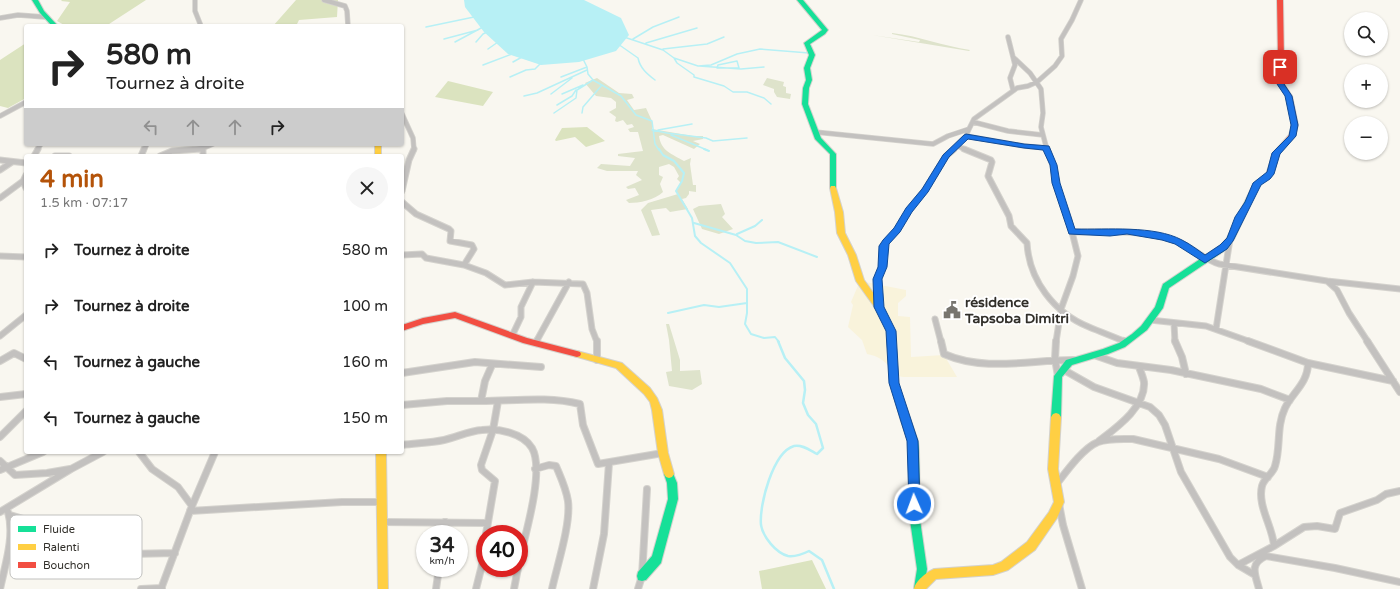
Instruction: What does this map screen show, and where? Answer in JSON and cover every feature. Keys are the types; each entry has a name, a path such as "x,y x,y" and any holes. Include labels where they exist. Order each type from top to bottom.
{"street":[{"path":"35,0 45,17 53,24"},
{"path":"195,0 195,11 200,24"},
{"path":"324,0 346,8 348,12 347,24"},
{"path":"800,0 804,7 822,24 825,30 824,34 808,41 807,46 812,55 807,68 809,80 806,88 805,104 814,132 818,139 832,154 833,190 839,212 841,233 844,241 852,255 860,281 879,307 891,331 894,383 913,441 915,520 922,569 919,588"},
{"path":"879,307 878,279 882,267 883,246 897,230 909,210 925,190 946,156 966,136 974,119 1013,90 1037,82 1055,66 1061,58 1062,52 1060,39 1071,26 1077,7 1081,0"},
{"path":"935,319 944,354 950,357 980,364 1004,365 1055,359 1073,360 1105,352 1135,336 1159,308 1166,286 1186,274 1224,247 1230,239 1257,183 1267,177 1271,172 1276,153 1292,138 1294,130 1289,96 1277,78 1281,61 1280,0"},
{"path":"0,18 20,13 30,17 45,17"},
{"path":"1008,37 1015,65 1010,78 1013,90"},
{"path":"1013,57 1037,82 1042,95 1041,126 1046,148 1054,165 1056,183 1072,232 1072,240 1078,259 1061,309 1055,344 1055,359 1061,373 1053,469 1065,532 1082,589"},
{"path":"0,116 24,103"},
{"path":"404,118 413,138 414,151 409,160 404,182"},
{"path":"972,122 1008,131 1043,135"},
{"path":"814,132 933,144 948,136 969,129"},
{"path":"948,136 959,144 991,160 992,162 988,176 1009,216 1011,226 1027,243 1026,249 1032,272 1037,282 1053,303 1086,325 1126,342"},
{"path":"966,136 1024,146 1046,148"},
{"path":"164,154 168,152 204,147"},
{"path":"0,160 24,163"},
{"path":"0,170 12,162"},
{"path":"0,198 24,179"},
{"path":"404,204 416,214 449,229 451,231 450,241 472,245 474,249 464,265"},
{"path":"1072,232 1127,232 1163,237 1178,242 1205,260 1227,266 1400,290"},
{"path":"1216,329 1230,239"},
{"path":"404,255 422,254 426,258 464,265 476,269 505,285 533,282 581,283 585,286 591,324 597,342 597,360"},
{"path":"0,256 24,257"},
{"path":"1327,281 1337,290 1349,313 1400,392"},
{"path":"512,336 521,317 521,307 533,282"},
{"path":"536,344 569,282"},
{"path":"404,327 423,321 455,316 536,344 619,366 650,395 657,410 663,453 672,483 673,498 657,559 642,576"},
{"path":"0,335 24,318"},
{"path":"1150,320 1206,326 1308,363 1393,381"},
{"path":"1174,322 1174,340 1182,357 1186,374"},
{"path":"0,361 14,353 24,358"},
{"path":"1094,355 1117,363 1171,370 1261,389 1290,400"},
{"path":"1061,373 1069,362 1073,360"},
{"path":"404,373 435,369 470,362 492,365 541,367"},
{"path":"1274,546 1274,534 1262,499 1262,488 1275,466 1280,427 1285,409 1308,375 1308,363"},
{"path":"481,401 492,365"},
{"path":"1056,485 1081,456 1123,422 1137,403 1141,397 1144,386 1139,366"},
{"path":"1061,373 1083,384 1150,407 1157,411 1162,417 1172,450 1200,509 1221,540 1231,559 1255,575"},
{"path":"0,397 24,394"},
{"path":"404,405 448,401 498,401 517,399 553,400 580,404 583,425 596,463 601,465 663,453"},
{"path":"382,522 487,523 495,481 481,468 493,430 498,401"},
{"path":"0,437 24,413"},
{"path":"404,445 438,441 483,430 505,432 517,436 528,444 535,454 532,500 527,525"},
{"path":"1099,441 1121,438 1133,440 1172,450 1219,459 1268,477"},
{"path":"0,470 38,454"},
{"path":"4,511 71,469 99,454"},
{"path":"141,454 152,469 178,487 191,508"},
{"path":"141,589 162,589 191,508 214,454"},
{"path":"381,454 382,589"},
{"path":"0,461 11,473 20,475 71,469"},
{"path":"593,589 604,534 609,463"},
{"path":"535,469 549,465 556,466 567,495 565,534 552,589"},
{"path":"638,589 642,576 647,489"},
{"path":"1238,565 1274,546 1304,527 1317,526 1335,529 1340,513 1377,500 1386,494 1400,491"},
{"path":"191,508 342,502 382,502"},
{"path":"919,588 934,574 993,570 1004,566 1031,546 1053,515 1059,502"},
{"path":"4,511 16,515"},
{"path":"4,511 10,520"},
{"path":"0,589 10,539"},
{"path":"142,554 175,553"},
{"path":"1259,589 1254,569 1255,563 1259,559 1266,556 1274,556 1400,582"},
{"path":"436,589 438,577"},
{"path":"476,589 479,577"},
{"path":"514,589 516,577"}],"green space":[{"path":"146,0 109,24 62,24 57,21 70,2 61,1"},
{"path":"296,0 338,0 337,17 299,20 297,24 275,24"},
{"path":"892,33 912,36 970,50 872,35 919,42 920,40"},
{"path":"24,44 24,99 8,108 0,106 0,60"},
{"path":"597,78 619,93 632,94 634,98 627,100 634,110 646,108 652,121 652,129 693,136 703,136 703,139 693,141 700,144 694,149 663,135 659,136 662,145 668,152 684,161 691,158 690,164 693,185 696,185 696,192 689,191 686,198 682,199 688,209 670,212 666,208 651,210 660,235 652,236 641,210 648,203 678,194 676,191 681,183 677,179 679,176 674,167 669,164 659,167 659,175 663,177 660,184 663,192 656,197 647,200 629,203 626,200 639,195 635,188 628,189 626,187 642,180 636,175 638,171 607,171 597,168 601,164 630,166 635,158 618,156 618,154 643,151 638,132 630,132 628,129 634,127 632,124 627,125 623,120 617,122 615,121 616,117 609,112 616,108 616,102 611,98 596,96 585,83"},
{"path":"767,78 784,82 783,86 786,87 786,93 791,94 790,99 777,97 774,89 763,85"},
{"path":"448,81 493,92 483,106 435,97"},
{"path":"587,127 605,141 586,147 575,137 555,140 562,128"},
{"path":"721,204 725,214 722,217 733,229 719,234 702,229 693,209 699,206"},
{"path":"666,324 669,324 680,360 680,371 700,370 702,384 692,390 669,386 666,372 672,371"},
{"path":"812,560 826,589 762,589 759,571"}],"sand":[{"path":"860,281 906,290 906,296 898,303 898,316 910,317 911,357 944,355 957,377 903,377 893,375 892,369 884,361 867,354 862,340 848,327 853,305 851,302"}],"water":[{"path":"464,0 584,0 621,18 629,35 616,51 579,62 541,65 508,54 484,32 465,7"}],"waterway":[{"path":"426,27 474,17"},
{"path":"633,39 653,27 679,17"},
{"path":"477,30 483,27"},
{"path":"646,43 697,28"},
{"path":"444,39 477,30"},
{"path":"455,42 477,30"},
{"path":"476,42 483,34 487,32"},
{"path":"624,37 663,50 674,58"},
{"path":"663,49 707,44 724,37"},
{"path":"488,49 498,42"},
{"path":"618,44 638,58 640,65 655,80"},
{"path":"674,58 698,66 711,65 737,54 760,49 809,53"},
{"path":"483,65 512,54"},
{"path":"513,62 522,57"},
{"path":"674,58 677,63 694,75 694,77 724,86 733,92 747,92 764,98 771,104"},
{"path":"583,59 587,67"},
{"path":"717,67 718,65 737,61 739,68 727,68"},
{"path":"510,77 526,70 535,69 542,62"},
{"path":"699,66 717,67"},
{"path":"561,77 587,67"},
{"path":"587,67 588,74 593,80"},
{"path":"717,67 727,68"},
{"path":"717,67 727,68"},
{"path":"727,68 741,69 764,67"},
{"path":"524,96 537,93 587,70"},
{"path":"551,94 572,78"},
{"path":"554,113 576,98 577,90 593,80"},
{"path":"593,80 602,85"},
{"path":"562,94 583,85"},
{"path":"582,113 583,107 602,85"},
{"path":"602,85 621,96 636,115 652,121 653,130"},
{"path":"557,105 572,96 576,90"},
{"path":"658,130 692,124"},
{"path":"653,130 706,138 713,141 747,138"},
{"path":"653,130 655,144 659,150"},
{"path":"671,135 707,150"},
{"path":"659,149 663,155 674,161 684,173 682,181 676,191 692,218 695,236 701,243 730,263 747,289 747,303"},
{"path":"704,149 709,151"},
{"path":"737,234 755,226 762,220"},
{"path":"694,223 736,235 745,241 756,243 778,242 817,257"},
{"path":"668,313 704,305 719,307 747,303"},
{"path":"747,303 745,324 751,334 764,338 775,337 779,342"},
{"path":"778,341 785,358 804,381 805,390 803,403 808,415 816,424 823,448 817,454 803,447 794,446 786,450 780,458 774,468 765,493 761,516 762,530 767,539 779,552 788,556 793,556 809,551 822,560 834,589"}],"traffic: fast":[{"path":"35,0 42,12 53,24"},
{"path":"800,0 825,30 823,33 807,43 812,55 807,68 809,80 806,88 805,104 818,139 833,154 833,188"},
{"path":"1056,417 1058,376 1069,362 1105,352 1122,345 1144,328 1159,308 1166,286 1224,247 1230,239 1257,183 1269,175"},
{"path":"906,421 913,441 914,451 915,520 922,569 919,588"},
{"path":"642,576 657,559 673,499 672,483 669,474"}],"traffic: slow":[{"path":"378,146 378,154"},
{"path":"833,188 839,212 841,233 852,255 860,281 879,307 891,331 894,383 906,421"},
{"path":"577,354 619,365 647,391 654,401 657,410 663,453 669,474"},
{"path":"919,588 934,574 993,570 1004,566 1031,546 1053,515 1059,502 1053,469 1056,417"},
{"path":"381,454 383,589"}],"traffic: jam":[{"path":"1269,175 1276,153 1292,136 1295,125 1289,96 1277,78 1281,61 1280,0"},
{"path":"404,327 423,321 455,315 526,341 577,354"}],"place":[{"name":"résidence Tapsoba Dimitri","path":"952,310"}],"route":[{"path":"914,504 913,441 894,383 892,372 893,347 891,331 879,307 878,279 882,267 883,246 897,230 909,210 925,190 946,156 966,136 1024,146 1046,148 1054,165 1056,183 1072,232 1146,233 1178,242 1205,260 1224,247 1230,239 1257,183 1267,177 1271,172 1276,153 1292,138 1295,125 1289,96 1277,78 1280,67"}]}
